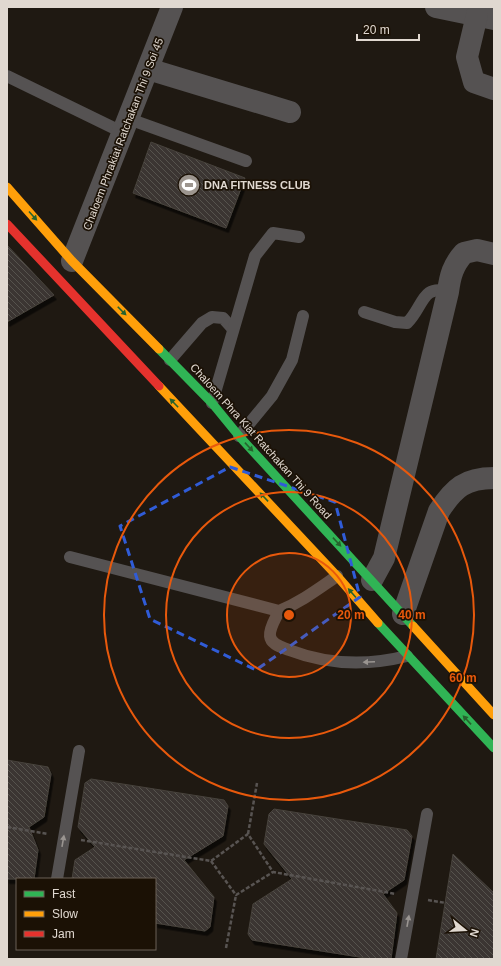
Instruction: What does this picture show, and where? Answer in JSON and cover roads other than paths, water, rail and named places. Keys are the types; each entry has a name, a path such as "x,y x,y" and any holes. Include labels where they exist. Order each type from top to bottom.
{"main road":[{"name":"Chaloem Phra Kiat Ratchakan Thi 9 Road","path":"7,187 72,261 212,403 239,436 494,715"},
{"path":"7,224 337,576 407,656 494,748"}],"street":[{"name":"Chaloem Phrakiat Ratchakan Thi 9 Soi 45","path":"72,261 172,7"},
{"path":"436,7 486,17 467,56 474,82 494,89"},
{"path":"148,69 290,112"},
{"path":"372,580 384,558 448,292 450,276 456,262 464,253 477,250 494,254"},
{"path":"403,614 439,511 448,497 462,484 477,478 494,478"}],"lane":[{"path":"7,76 126,126 246,161"},
{"path":"212,403 232,328 255,256 273,233 300,238"},
{"path":"364,312 395,322 407,323 415,316 430,291 437,288 448,292"},
{"path":"239,436 272,396 292,360 303,316"},
{"path":"170,360 202,323 212,317 223,318 232,328"},
{"path":"70,557 279,611 294,605 319,590 337,576"},
{"path":"279,611 271,627 270,636 272,642 305,657 322,661 342,663 383,662 407,656"},
{"path":"57,878 79,751"},
{"path":"401,959 427,814"}],"place":[{"name":"DNA FITNESS CLUB","path":"189,185"}]}
